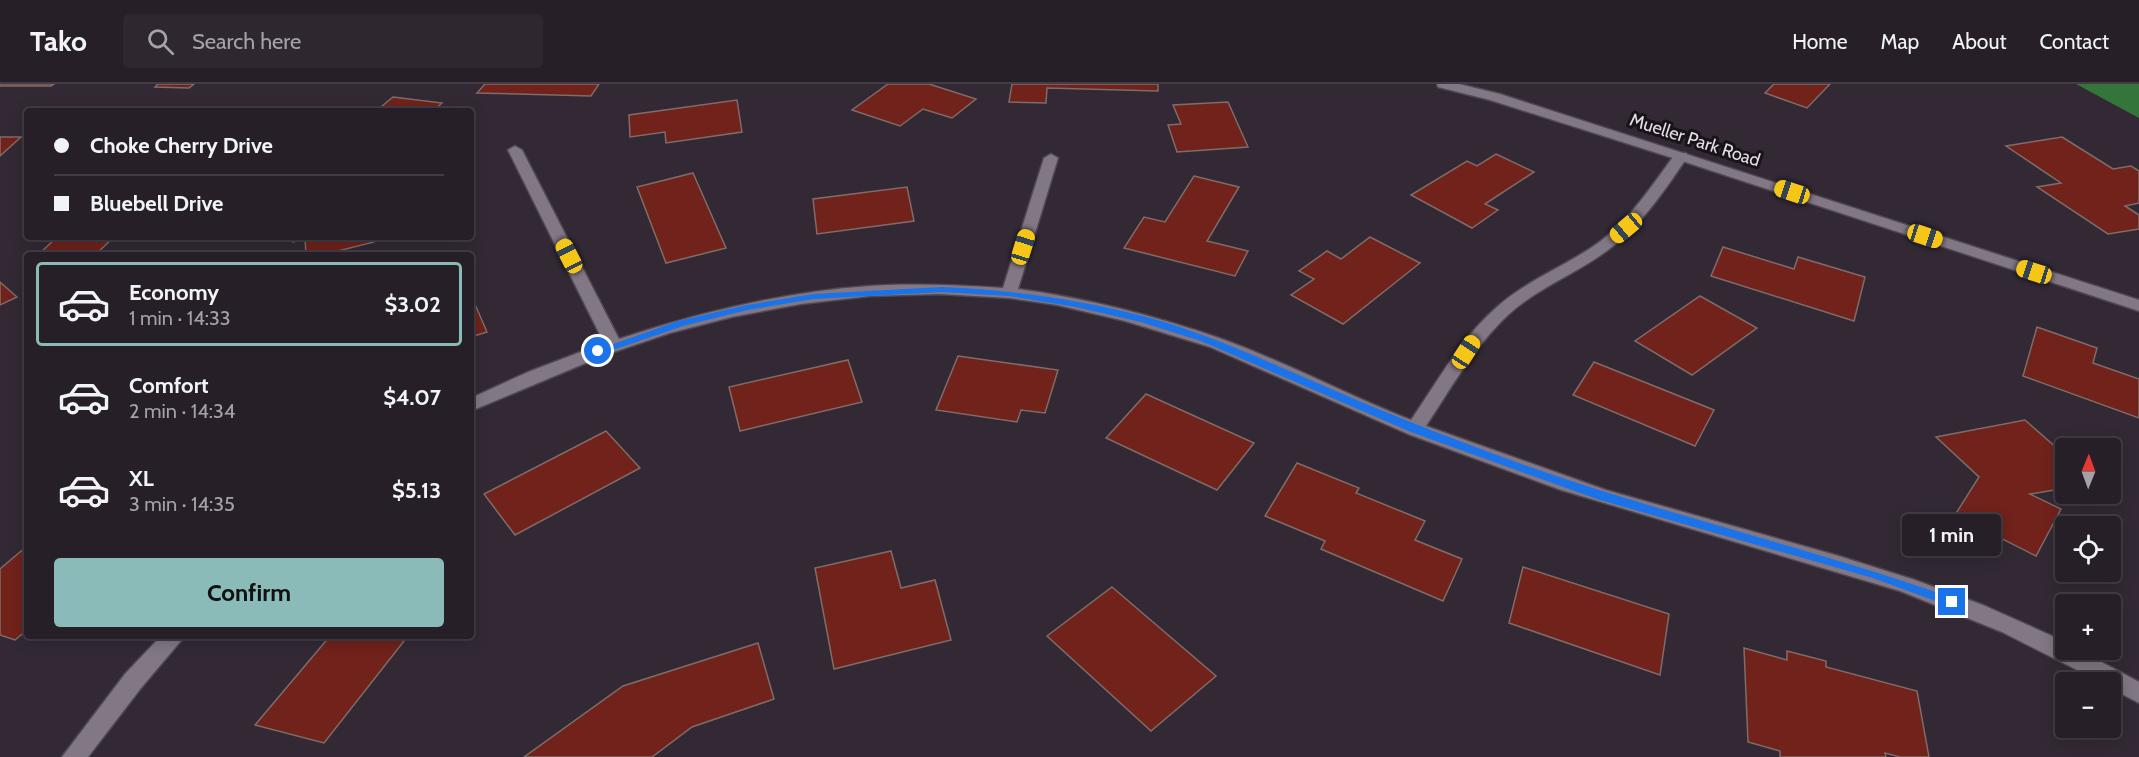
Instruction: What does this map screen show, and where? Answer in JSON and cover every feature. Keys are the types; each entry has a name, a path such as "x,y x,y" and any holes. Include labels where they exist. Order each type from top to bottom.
{"street":[{"name":"Mueller Park Road","path":"1443,84 1494,97 1682,156 2139,306"},
{"path":"515,150 614,346"},
{"path":"1414,429 1476,336 1502,310 1602,247 1626,228 1682,156"},
{"path":"1009,293 1051,158"},
{"path":"474,404 566,362 681,323 747,307 813,297 943,289 1009,293 1076,304 1143,319 1204,339 1414,429 1604,497 1874,574 1941,598 2033,637 2139,693"},
{"path":"74,757 133,681 171,639"}],"green space":[{"path":"2076,84 2139,84 2139,118"}],"building":[{"path":"0,84 54,84 51,86 0,86"},
{"path":"158,84 194,84 189,88 155,87"},
{"path":"485,84 599,84 591,96 477,93"},
{"path":"888,84 929,84 976,99 952,118 923,109 900,126 852,110"},
{"path":"1012,84 1158,84 1158,91 1047,88 1046,103 1009,102"},
{"path":"1774,84 1830,84 1807,108 1765,93"},
{"path":"393,97 442,103 436,108 380,108"},
{"path":"737,100 742,132 666,143 665,132 630,137 629,115"},
{"path":"1228,102 1248,147 1177,152 1168,125 1181,124 1173,105"},
{"path":"0,137 21,137 0,156"},
{"path":"2062,137 2113,169 2131,166 2139,171 2139,203 2125,206 2139,215 2139,229 2108,234 2037,187 2061,183 2006,146"},
{"path":"1496,154 1534,172 1485,204 1498,210 1472,228 1411,195 1467,161 1477,166"},
{"path":"693,173 726,248 666,263 637,187"},
{"path":"1194,176 1239,187 1207,241 1248,251 1235,276 1124,248 1144,217 1165,222"},
{"path":"907,187 914,221 817,234 813,199"},
{"path":"1370,237 1420,263 1343,324 1291,295 1314,279 1299,271 1327,251 1341,259"},
{"path":"54,240 111,240 98,252 41,252"},
{"path":"305,240 374,240 374,242 334,252 306,252"},
{"path":"1723,247 1794,269 1798,257 1865,277 1854,321 1711,276"},
{"path":"0,282 17,297 0,305"},
{"path":"1700,296 1757,328 1692,375 1635,341"},
{"path":"474,302 487,332 474,336"},
{"path":"2037,327 2097,348 2093,363 2139,379 2139,418 2023,376"},
{"path":"958,356 1058,370 1045,413 1021,410 1017,422 936,410"},
{"path":"848,360 862,402 740,431 729,387"},
{"path":"1594,362 1714,410 1695,446 1573,395"},
{"path":"1146,394 1254,443 1217,490 1106,438"},
{"path":"2025,420 2055,446 2055,490 2030,494 2061,509 2055,516 2055,520 2036,556 1955,515 1979,477 1936,437"},
{"path":"606,431 640,468 515,535 484,494"},
{"path":"1297,463 1359,488 1356,493 1425,521 1415,540 1462,559 1443,601 1321,549 1325,541 1265,516"},
{"path":"24,549 24,632 15,640 0,635 0,569"},
{"path":"891,551 901,588 935,580 951,640 834,669 815,568"},
{"path":"1523,567 1669,614 1660,675 1509,623"},
{"path":"1112,587 1216,676 1151,731 1047,636"},
{"path":"327,639 406,639 324,743 255,725"},
{"path":"758,643 774,699 692,727 652,757 524,757 623,686"},
{"path":"1744,648 1787,660 1787,651 1826,661 1826,667 1917,691 1929,757 1900,757 1885,753 1886,757 1780,757 1780,751 1748,742"}],"route":[{"path":"598,351 681,323 747,307 813,297 943,289 1009,293 1076,304 1143,319 1204,339 1414,429 1604,497 1874,574 1952,602"}]}
